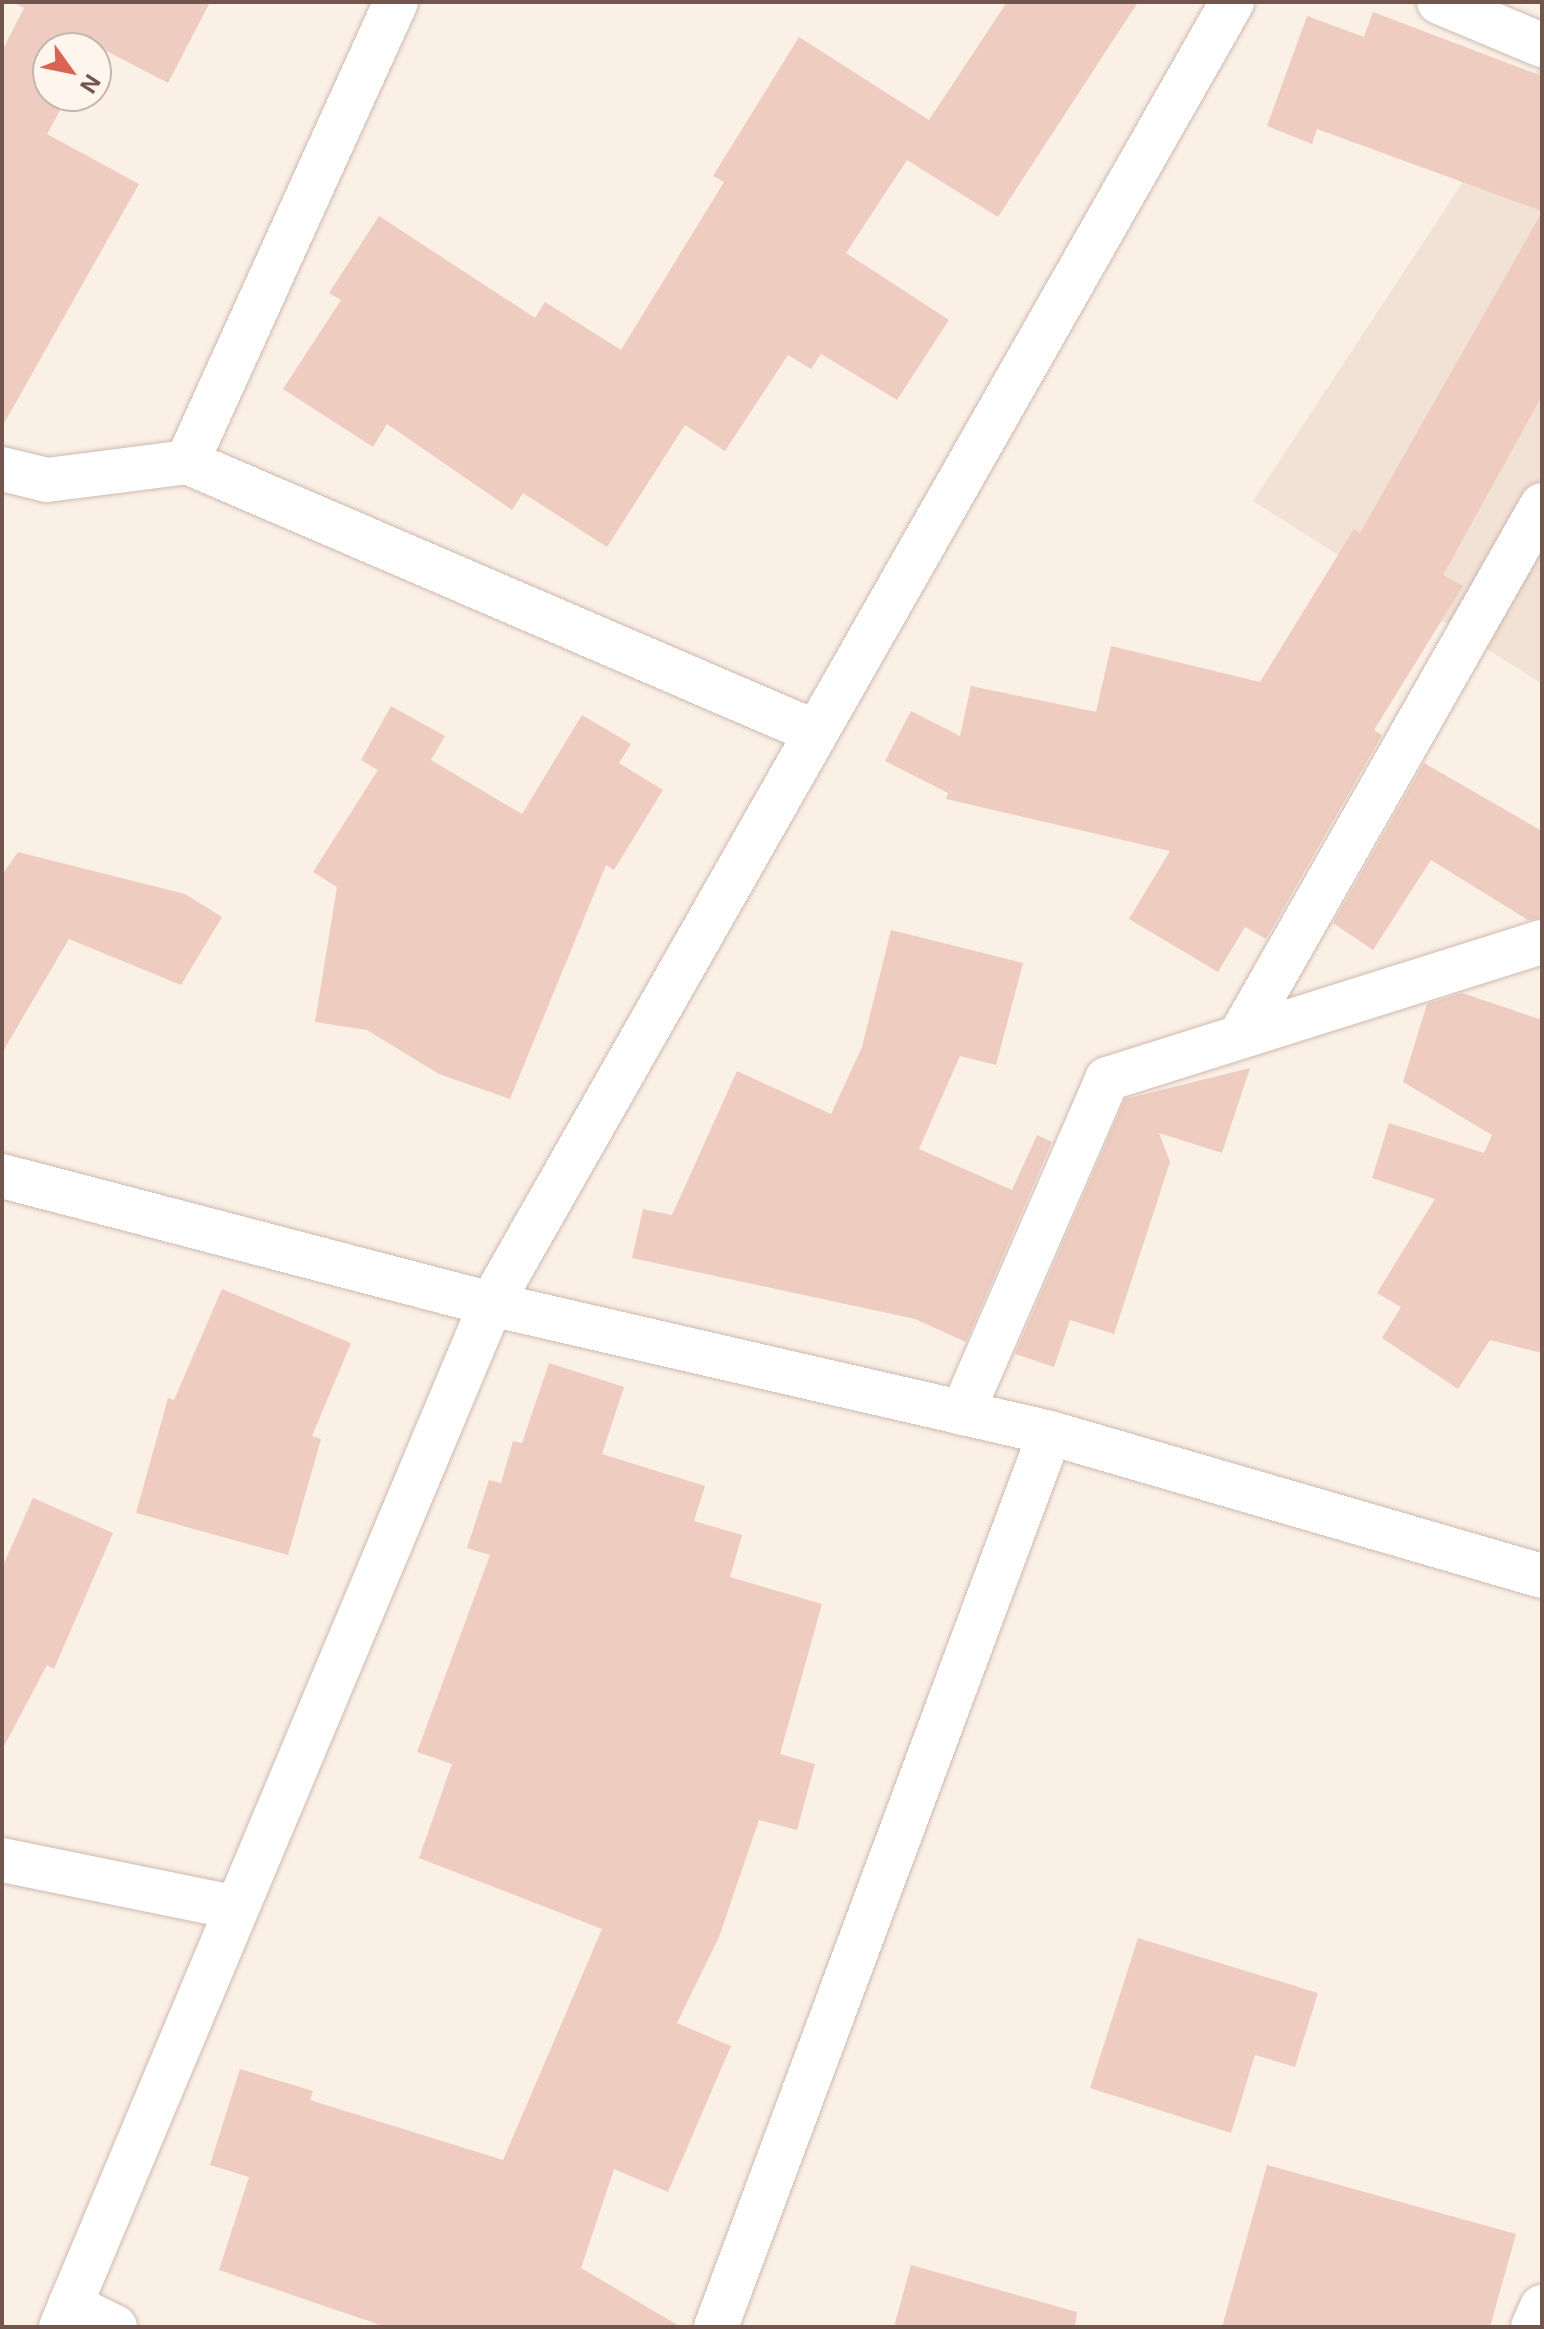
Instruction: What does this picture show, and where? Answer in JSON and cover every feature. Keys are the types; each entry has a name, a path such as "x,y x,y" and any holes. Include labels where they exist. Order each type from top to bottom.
{"street":[{"path":"187,462 396,2"},
{"path":"115,2327 66,2316 232,1907 491,1304 1232,2"},
{"path":"1439,2 1542,45"},
{"path":"2,469 47,480 187,462 815,732"},
{"path":"1243,1031 1542,505"},
{"path":"962,1413 1107,1079 1243,1031 1542,942"},
{"path":"2,1176 491,1304 1050,1433 1542,1576"},
{"path":"716,2327 1050,1433"},
{"path":"2,1860 232,1907"},
{"path":"1533,2327 1542,2307"}],"shaded area":[{"path":"1542,62 1542,684 1253,501"}],"building":[{"path":"13,2 210,2 168,83 112,54 112,32 32,32 32,112 59,112 47,134 139,184 2,427 2,51 24,8"},
{"path":"1007,2 1138,2 998,217 907,160 846,253 949,320 897,400 821,354 811,369 788,355 725,451 685,425 607,547 523,493 512,510 387,424 373,447 283,389 341,300 329,293 379,216 535,318 545,302 621,350 724,182 713,176 799,37 929,120"},
{"path":"1373,12 1542,76 1542,211 1317,129 1312,144 1267,126 1307,16 1364,37"},
{"path":"1542,212 1542,396 1443,575 1463,586 1374,730 1382,735 1266,939 1245,927 1218,972 1129,919 1170,851 946,799 948,793 885,761 911,711 960,736 971,686 1096,712 1111,646 1260,682 1354,529 1360,533"},
{"path":"391,706 445,736 431,760 522,814 582,715 631,744 619,763 663,790 614,870 606,865 510,1099 439,1074 367,1030 315,1022 337,887 313,872 378,770 361,760"},
{"path":"1424,763 1542,831 1542,918 1528,920 1431,860 1373,950 1333,923"},
{"path":"18,852 185,894 222,917 181,985 69,939 2,1053 2,875"},
{"path":"891,930 1023,963 996,1065 960,1056 919,1149 1012,1190 1037,1135 1052,1142 966,1342 915,1319 632,1258 643,1209 672,1215 737,1071 831,1114 862,1047"},
{"path":"1462,993 1542,1020 1542,1353 1490,1340 1458,1389 1382,1338 1401,1307 1377,1293 1435,1199 1372,1178 1389,1123 1484,1153 1492,1135 1403,1082 1427,1004"},
{"path":"1250,1068 1222,1153 1159,1133 1170,1162 1114,1334 1070,1320 1054,1367 1015,1354 1125,1099"},
{"path":"222,1289 351,1343 312,1436 321,1439 288,1555 136,1513 168,1398 174,1400"},
{"path":"549,1363 624,1387 602,1454 705,1486 694,1521 742,1535 730,1577 822,1604 780,1754 815,1764 797,1830 759,1820 719,1937 677,2023 731,2046 668,2192 614,2169 581,2268 681,2327 386,2327 219,2270 249,2177 210,2165 240,2069 313,2091 310,2100 503,2160 602,1929 419,1858 452,1764 417,1752 490,1555 467,1548 489,1480 501,1483 513,1441 522,1443"},
{"path":"33,1498 113,1533 54,1669 47,1665 2,1750 2,1568"},
{"path":"1138,1938 1318,1993 1295,2067 1255,2055 1231,2133 1090,2088"},
{"path":"1267,2165 1516,2234 1490,2327 1222,2327"},
{"path":"911,2265 1077,2312 1075,2327 894,2327"}]}
